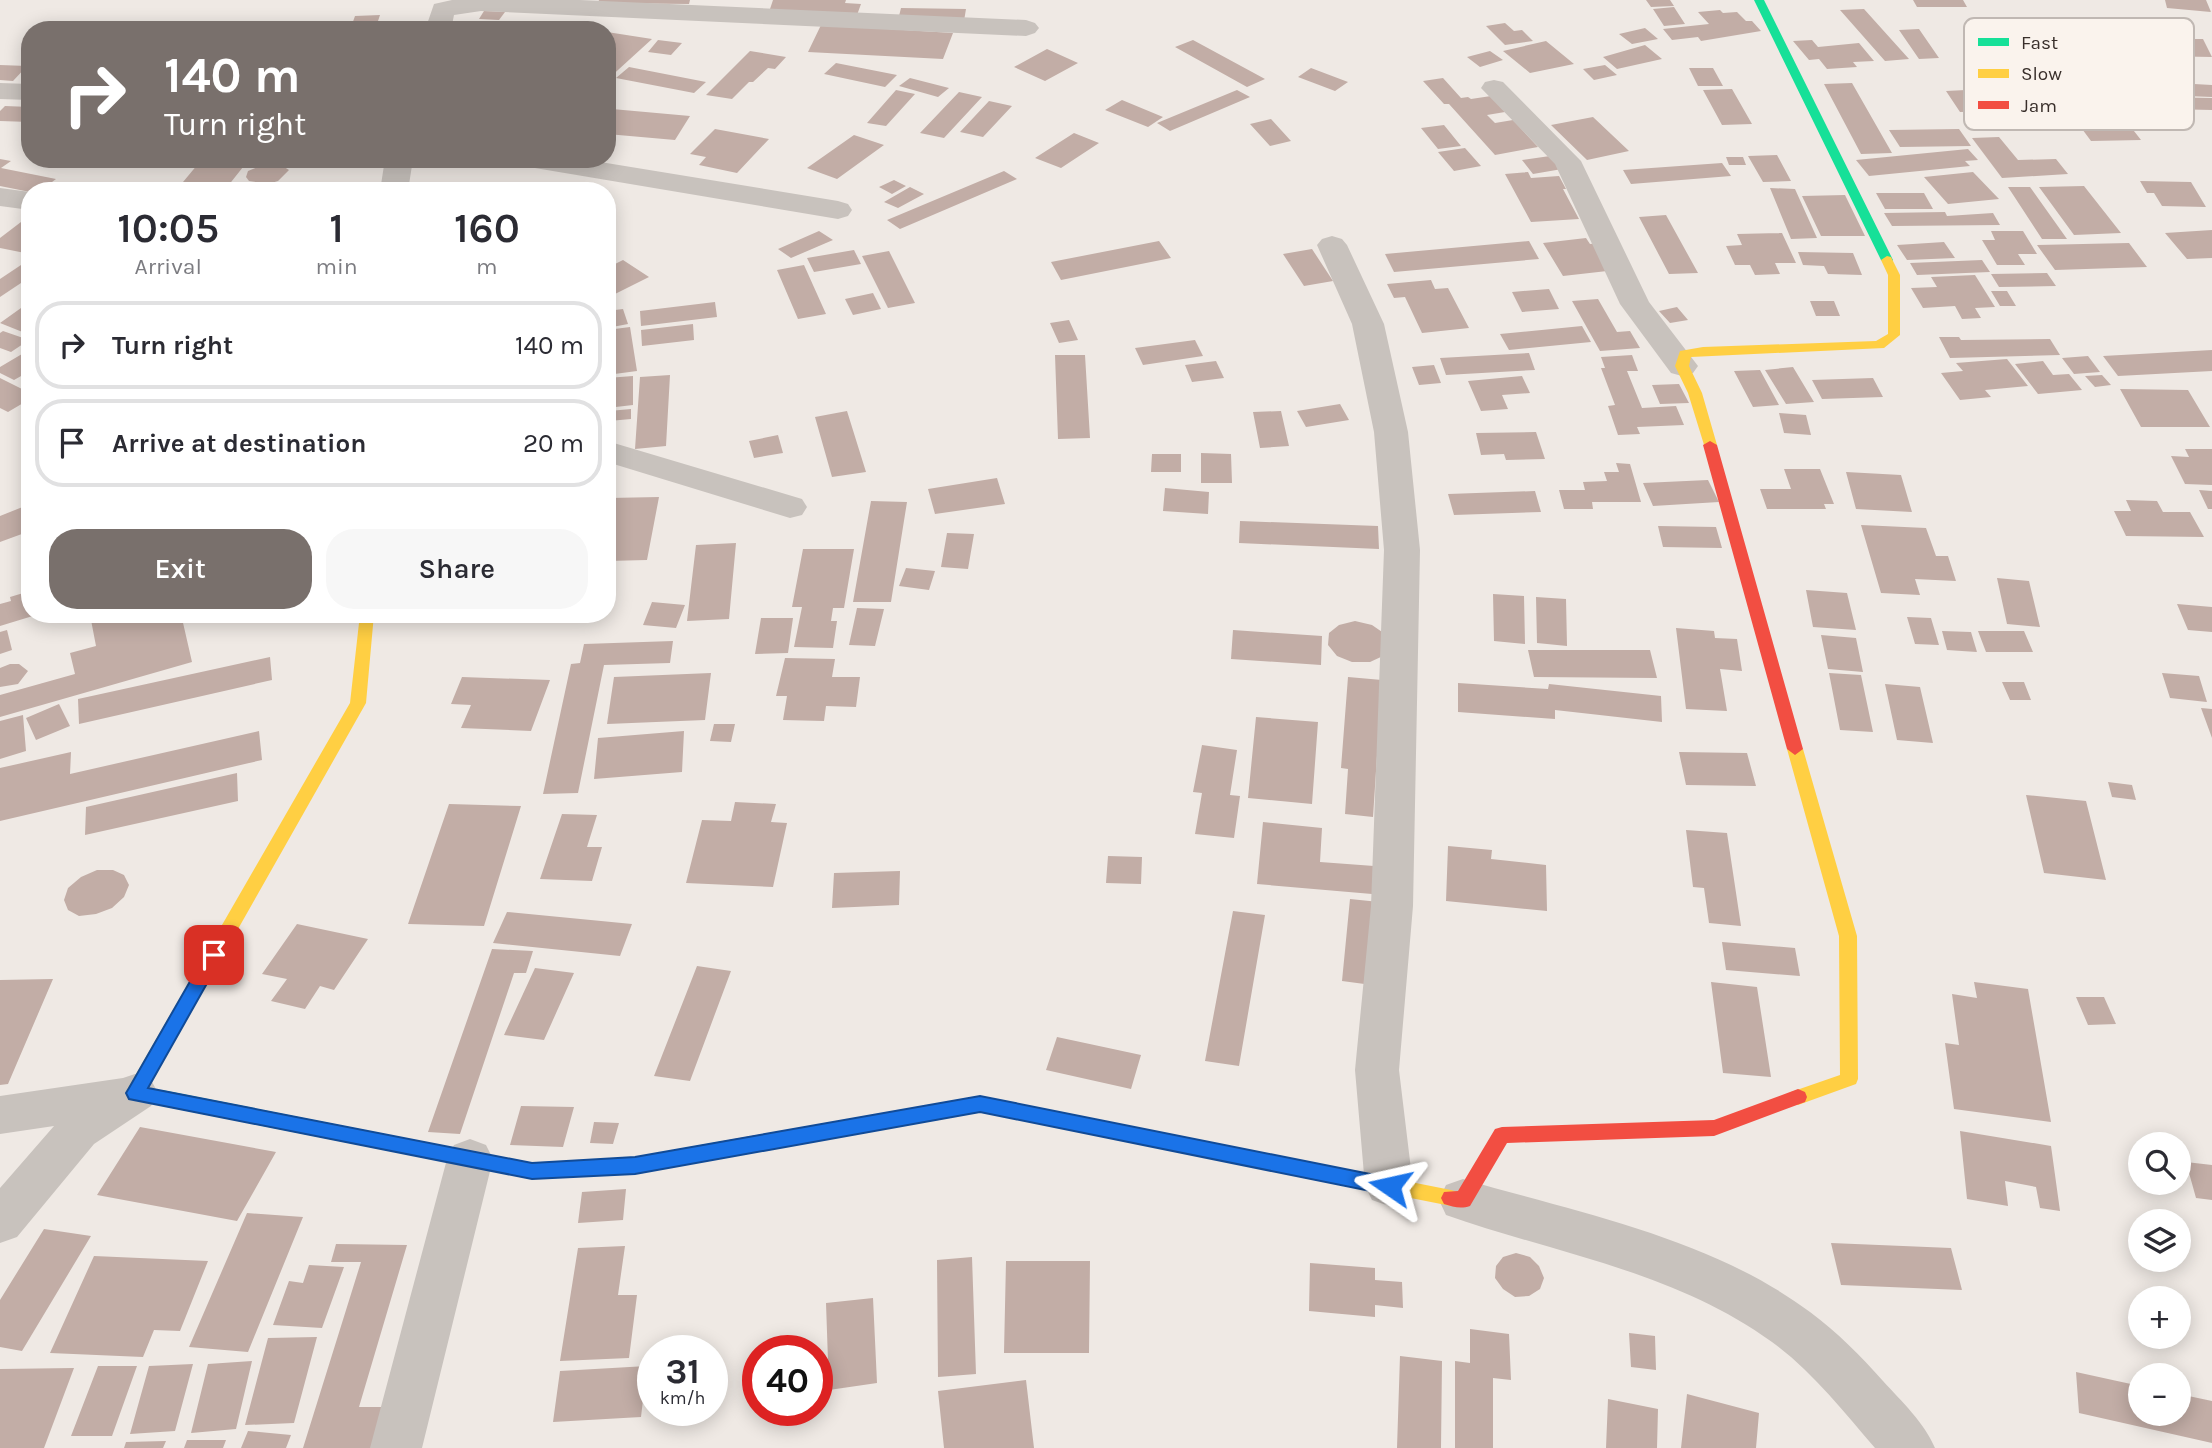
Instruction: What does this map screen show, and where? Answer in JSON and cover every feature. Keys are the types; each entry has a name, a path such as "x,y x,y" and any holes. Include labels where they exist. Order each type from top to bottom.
{"street":[{"path":"1682,366 1685,354 1703,351 1879,345 1894,335 1894,275 1759,0"},
{"path":"442,13 481,3 1026,28"},
{"path":"1463,1200 1502,1135 1714,1128 1849,1079 1848,936 1695,393 1682,366 1635,303 1567,161 1494,88"},
{"path":"0,91 21,92"},
{"path":"584,168 838,210"},
{"path":"0,197 21,200"},
{"path":"1332,245 1368,324 1391,432 1402,550 1392,906 1377,1070 1390,1186"},
{"path":"616,454 790,507"},
{"path":"0,1222 78,1130 135,1093 358,703 366,623"},
{"path":"0,1115 135,1093 532,1171 635,1165 980,1104 1463,1200 1698,1274 1744,1297 1790,1326 1840,1369 1909,1448"},
{"path":"396,1448 470,1159"}],"building":[{"path":"599,0 690,0 689,4 598,3"},
{"path":"773,0 846,0 845,3 861,4 857,15 769,12"},
{"path":"1646,0 1670,0 1674,6 1651,7"},
{"path":"1913,0 1963,0 1967,7 1917,7"},
{"path":"2165,0 2206,0 2211,12 2167,8"},
{"path":"1674,7 1685,24 1664,26 1653,9"},
{"path":"901,8 966,9 964,21 898,20"},
{"path":"1864,9 1909,59 1885,61 1840,10"},
{"path":"1720,10 1723,13 1737,12 1746,21 1752,21 1761,31 1701,41 1698,37 1672,40 1663,29 1709,24 1698,12"},
{"path":"484,11 505,12 499,20 479,19"},
{"path":"380,15 378,21 353,21 355,16"},
{"path":"1505,23 1514,31 1522,30 1533,41 1505,45 1486,26"},
{"path":"821,25 953,33 943,59 808,52"},
{"path":"1645,28 1658,39 1632,44 1619,34"},
{"path":"1919,29 1939,58 1919,59 1899,30"},
{"path":"616,33 652,39 616,72"},
{"path":"2194,39 2203,39 2212,57 2194,57"},
{"path":"658,40 682,43 671,55 648,52"},
{"path":"1193,40 1265,79 1247,87 1175,47"},
{"path":"1812,40 1818,47 1859,43 1874,61 1853,62 1857,67 1827,69 1819,59 1809,60 1793,41"},
{"path":"1546,41 1574,64 1530,73 1503,51"},
{"path":"1645,45 1662,59 1617,69 1603,57"},
{"path":"1047,49 1078,63 1045,81 1014,67"},
{"path":"750,51 786,57 775,69 768,68 753,82 749,82 732,99 706,95"},
{"path":"1490,51 1503,60 1480,67 1467,57"},
{"path":"836,63 897,75 885,87 824,74"},
{"path":"0,65 21,66 21,72 13,81 0,80"},
{"path":"1605,65 1617,75 1594,80 1583,69"},
{"path":"629,67 706,82 694,93 616,78"},
{"path":"1311,68 1348,82 1335,91 1298,77"},
{"path":"1689,68 1713,68 1723,86 1698,86"},
{"path":"910,78 949,88 938,97 899,86"},
{"path":"1443,78 1461,98 1491,96 1505,112 1487,115 1495,123 1513,120 1538,147 1495,155 1449,104 1444,104 1423,81"},
{"path":"1852,83 1892,153 1861,154 1824,84"},
{"path":"2194,84 2212,85 2212,97 2194,96"},
{"path":"1732,89 1752,124 1722,125 1703,90"},
{"path":"896,90 915,94 886,126 867,123"},
{"path":"1237,90 1250,97 1170,131 1157,123"},
{"path":"1964,90 1964,112 1960,112 1946,91"},
{"path":"959,92 982,97 944,138 920,133"},
{"path":"2194,98 2212,98 2212,110 2194,110"},
{"path":"1122,100 1163,117 1148,127 1105,110"},
{"path":"989,101 1012,106 983,137 960,132"},
{"path":"5,106 21,107 21,122 0,121 0,111"},
{"path":"616,109 690,116 675,140 616,135"},
{"path":"1593,117 1629,151 1587,160 1551,125"},
{"path":"1271,119 1291,141 1270,146 1250,124"},
{"path":"1444,125 1461,146 1438,149 1421,128"},
{"path":"715,129 769,139 737,173 699,165 706,157 690,154"},
{"path":"1959,129 1971,146 1900,147 1889,130"},
{"path":"2083,130 2133,130 2141,140 2091,141"},
{"path":"1074,133 1099,143 1061,168 1035,158"},
{"path":"854,135 884,145 837,179 807,168"},
{"path":"1999,137 2018,160 2056,159 2068,174 2002,178 1972,138"},
{"path":"1465,148 1481,166 1454,171 1438,152"},
{"path":"1968,149 1978,160 1965,161 1970,166 1869,176 1856,160"},
{"path":"1777,155 1791,181 1763,182 1748,156"},
{"path":"1550,156 1562,169 1533,174 1522,160"},
{"path":"1726,157 1743,157 1746,165 1729,165"},
{"path":"0,159 11,161 1,168 56,179 52,182 21,182 21,190 0,186"},
{"path":"1722,163 1731,176 1631,184 1623,170"},
{"path":"195,168 242,168 231,182 183,182"},
{"path":"255,168 289,170 275,182 249,181 246,177 248,171"},
{"path":"1004,171 1017,179 900,229 887,220"},
{"path":"1528,172 1531,178 1559,176 1579,219 1531,222 1505,174"},
{"path":"1973,172 1999,199 1948,204 1924,177"},
{"path":"894,180 906,186 892,194 879,187"},
{"path":"2140,181 2191,182 2206,207 2162,206 2154,193 2147,193"},
{"path":"2084,186 2121,233 2074,235 2039,187"},
{"path":"910,187 924,194 898,208 884,202"},
{"path":"2008,187 2030,187 2067,239 2042,239"},
{"path":"1770,188 1795,189 1817,238 1791,239"},
{"path":"1876,193 1924,193 1933,209 1885,209"},
{"path":"1845,195 1865,236 1821,236 1802,196"},
{"path":"1945,212 1947,216 1993,213 2000,225 1892,226 1884,213"},
{"path":"1666,215 1698,273 1669,274 1639,217"},
{"path":"21,222 21,252 0,248 0,238"},
{"path":"2212,230 2212,258 2187,259 2165,233"},
{"path":"819,231 833,240 791,258 778,249"},
{"path":"1991,231 2023,231 2037,254 2018,254 2025,265 1997,265 1982,240 1995,240"},
{"path":"1782,233 1796,263 1775,263 1780,274 1755,275 1750,265 1735,265 1726,246 1742,245 1737,234"},
{"path":"1586,238 1590,244 1599,243 1616,270 1563,276 1543,243"},
{"path":"1159,241 1171,258 1061,280 1051,262"},
{"path":"1529,241 1539,259 1394,272 1385,254"},
{"path":"1944,242 1955,258 1907,260 1897,245"},
{"path":"2129,243 2147,267 2055,270 2037,245"},
{"path":"1312,249 1333,281 1304,286 1283,254"},
{"path":"854,250 861,264 814,272 807,258"},
{"path":"889,251 915,303 888,308 862,256"},
{"path":"1798,252 1853,253 1862,275 1828,274 1824,266 1803,265"},
{"path":"623,260 649,277 616,294 616,264"},
{"path":"1982,260 1990,272 1917,275 1910,263"},
{"path":"21,265 21,283 0,297 0,279"},
{"path":"804,265 826,314 798,319 777,270"},
{"path":"2047,273 2056,286 1999,287 1991,274"},
{"path":"1975,275 1995,307 1975,308 1981,318 1962,319 1955,306 1923,308 1911,288 1937,287 1931,277"},
{"path":"1431,280 1435,289 1448,288 1469,328 1422,333 1405,297 1394,298 1387,284"},
{"path":"1549,289 1559,309 1522,312 1512,292"},
{"path":"1991,291 2007,291 2016,306 2000,306"},
{"path":"873,293 881,309 853,315 845,299"},
{"path":"1598,299 1617,332 1630,331 1640,348 1600,351 1572,301"},
{"path":"1810,301 1834,301 1840,316 1816,316"},
{"path":"715,302 717,317 641,326 640,311"},
{"path":"1677,307 1688,320 1670,323 1659,311"},
{"path":"21,308 21,331 0,323"},
{"path":"623,309 628,324 616,326 616,310"},
{"path":"1069,320 1078,340 1059,343 1050,323"},
{"path":"693,324 694,340 642,346 641,330"},
{"path":"1582,326 1591,342 1509,350 1500,334"},
{"path":"630,327 637,371 616,374 616,329"},
{"path":"3,331 21,337 21,345 11,352 0,348 0,333"},
{"path":"1939,337 1959,337 1961,340 2050,339 2060,355 1950,358"},
{"path":"1195,340 1203,356 1143,365 1135,348"},
{"path":"2212,350 2212,371 2118,376 2103,356"},
{"path":"1529,353 1535,370 1446,375 1440,358"},
{"path":"21,355 21,376 14,380 0,373 0,367"},
{"path":"1055,355 1085,355 1090,438 1058,439"},
{"path":"1632,355 1638,371 1627,371 1642,408 1676,406 1684,425 1637,427 1640,434 1618,435 1608,406 1615,405 1601,368 1605,368 1601,357"},
{"path":"2088,356 2100,372 2074,374 2062,358"},
{"path":"2007,359 2028,386 1985,390 1991,397 1960,400 1941,373 1963,371 1956,363"},
{"path":"1216,361 1224,378 1192,382 1185,365"},
{"path":"2043,361 2053,375 2069,374 2082,390 2038,394 2015,364"},
{"path":"1434,365 1441,383 1419,385 1412,367"},
{"path":"1793,367 1814,402 1786,404 1765,370"},
{"path":"1760,370 1779,405 1753,407 1734,371"},
{"path":"670,375 666,446 635,449 640,377"},
{"path":"2102,375 2111,385 2095,387 2085,376"},
{"path":"633,376 633,405 616,407 616,377"},
{"path":"1522,376 1530,393 1502,395 1508,409 1481,411 1468,381"},
{"path":"0,378 21,388 21,404 8,412 0,408"},
{"path":"1873,378 1883,397 1822,399 1812,380"},
{"path":"1679,384 1689,403 1660,404 1652,385"},
{"path":"2120,389 2188,390 2210,427 2141,427"},
{"path":"1340,404 1349,420 1306,427 1297,411"},
{"path":"631,409 631,419 616,420 616,410"},
{"path":"847,411 866,472 832,477 815,417"},
{"path":"1281,411 1289,446 1260,448 1253,412"},
{"path":"1779,413 1806,415 1811,435 1784,433"},
{"path":"1536,432 1545,459 1506,460 1504,454 1481,455 1476,433"},
{"path":"778,435 783,453 754,458 749,441"},
{"path":"2185,449 2212,449 2212,485 2185,484 2171,456 2189,457"},
{"path":"1201,453 1231,454 1232,483 1201,483"},
{"path":"1152,454 1181,454 1181,472 1151,472"},
{"path":"1616,463 1630,464 1641,502 1592,502 1593,509 1564,509 1559,490 1585,490 1583,482 1607,481 1604,472 1619,472"},
{"path":"1784,469 1820,469 1834,504 1824,504 1826,509 1767,509 1760,489 1791,489"},
{"path":"1846,472 1901,475 1912,512 1856,509"},
{"path":"997,478 1005,504 935,514 928,489"},
{"path":"1708,480 1719,502 1653,506 1643,483"},
{"path":"1165,488 1209,492 1208,514 1163,511"},
{"path":"2199,490 2212,491 2212,509 2208,509"},
{"path":"1535,491 1541,512 1454,515 1448,494"},
{"path":"659,497 647,560 616,561 616,498"},
{"path":"2126,500 2157,501 2163,512 2190,512 2204,537 2126,536 2114,511 2131,511"},
{"path":"871,501 907,502 891,602 853,602"},
{"path":"21,508 21,534 0,542 0,516"},
{"path":"1240,521 1378,526 1379,549 1239,543"},
{"path":"1861,525 1926,528 1936,556 1948,556 1956,581 1915,579 1920,595 1881,593"},
{"path":"1658,526 1716,527 1722,548 1663,547"},
{"path":"947,533 974,534 968,569 941,567"},
{"path":"736,543 729,619 687,621 696,545"},
{"path":"803,549 854,549 844,608 833,608 831,621 837,621 833,648 794,647 802,607 792,607"},
{"path":"906,568 935,571 929,590 899,586"},
{"path":"1997,578 2029,581 2040,627 2007,624"},
{"path":"1806,590 1847,593 1856,630 1813,627"},
{"path":"21,594 21,620 0,626 0,604 11,601 10,597"},
{"path":"1493,594 1524,596 1525,644 1494,641"},
{"path":"1536,597 1566,599 1567,646 1537,643"},
{"path":"652,602 685,605 676,628 643,625"},
{"path":"2177,604 2212,607 2212,632 2188,630"},
{"path":"857,608 884,609 875,646 849,645"},
{"path":"1907,617 1931,618 1939,645 1915,644"},
{"path":"761,618 793,618 788,653 755,654"},
{"path":"1355,621 1372,625 1385,634 1383,656 1370,662 1352,662 1337,656 1328,645 1329,633 1339,625"},
{"path":"92,623 183,623 192,662 0,717 0,695 75,674 70,653 96,646"},
{"path":"1676,628 1714,631 1715,638 1737,639 1742,671 1720,669 1727,711 1686,709"},
{"path":"7,630 12,650 0,654 0,632"},
{"path":"1233,630 1322,636 1321,665 1231,659"},
{"path":"1942,631 1971,632 1977,652 1947,650"},
{"path":"1978,631 2024,631 2033,652 1986,652"},
{"path":"1821,635 1856,638 1863,672 1828,669"},
{"path":"673,641 670,663 604,665 578,793 543,794 571,664 580,663 584,644"},
{"path":"1528,650 1650,650 1657,678 1534,677"},
{"path":"270,657 272,680 79,724 78,699"},
{"path":"785,658 835,659 832,677 860,677 856,707 826,706 824,721 783,720 787,696 776,696"},
{"path":"19,664 28,671 18,684 0,687 0,668"},
{"path":"711,673 705,720 607,724 614,677"},
{"path":"1829,673 1861,675 1873,732 1840,730"},
{"path":"2162,673 2199,676 2207,702 2170,698"},
{"path":"462,677 550,680 531,731 461,728 471,705 451,704"},
{"path":"1348,677 1382,680 1373,817 1345,814 1348,769 1341,768"},
{"path":"2002,682 2024,682 2031,700 2010,700"},
{"path":"1458,683 1548,689 1549,684 1661,696 1662,722 1555,710 1555,719 1458,712"},
{"path":"1885,684 1920,687 1933,743 1897,740"},
{"path":"59,704 70,726 36,740 26,718"},
{"path":"2201,708 2212,709 2212,738"},
{"path":"23,715 26,751 0,759 0,721"},
{"path":"1256,717 1318,722 1312,804 1248,798"},
{"path":"714,724 735,724 731,742 710,741"},
{"path":"259,731 262,760 0,821 0,768 71,752 70,774"},
{"path":"684,731 682,772 594,779 598,738"},
{"path":"1202,745 1237,750 1230,795 1240,796 1234,838 1195,834 1202,793 1193,792"},
{"path":"1679,752 1747,753 1756,786 1686,785"},
{"path":"237,773 238,801 85,835 86,807"},
{"path":"2108,782 2132,785 2136,800 2112,797"},
{"path":"2026,795 2086,801 2106,880 2044,873"},
{"path":"735,802 776,804 771,822 787,823 773,887 686,883 702,820 731,821"},
{"path":"449,804 521,806 484,926 408,924"},
{"path":"562,814 597,815 587,847 602,847 592,881 540,879"},
{"path":"1263,822 1322,828 1320,862 1374,866 1372,894 1257,884"},
{"path":"1686,830 1727,833 1741,926 1709,923 1704,888 1693,887"},
{"path":"1448,846 1492,850 1491,859 1546,865 1547,911 1446,901"},
{"path":"1108,856 1142,857 1141,884 1106,883"},
{"path":"97,870 113,870 124,875 129,885 124,897 112,908 96,914 79,916 68,910 64,900 68,888 81,877"},
{"path":"900,871 899,905 832,908 834,873"},
{"path":"1350,899 1379,902 1372,985 1342,981"},
{"path":"1233,911 1265,915 1239,1066 1205,1061"},
{"path":"507,912 632,924 620,956 493,943"},
{"path":"297,924 368,939 334,990 320,986 305,1009 271,1001 287,979 262,974"},
{"path":"1722,942 1795,948 1800,976 1726,970"},
{"path":"492,949 533,951 526,973 514,973 460,1134 428,1132"},
{"path":"697,966 731,971 690,1081 654,1076"},
{"path":"535,968 574,973 544,1040 504,1035"},
{"path":"53,979 8,1084 0,1085 0,980"},
{"path":"1711,982 1757,987 1771,1077 1723,1073"},
{"path":"1974,982 2028,989 2051,1122 1954,1109 1945,1043 1959,1045 1952,994 1977,998"},
{"path":"2076,997 2104,997 2116,1024 2088,1025"},
{"path":"1057,1037 1141,1055 1131,1089 1046,1070"},
{"path":"521,1106 574,1107 563,1147 510,1145"},
{"path":"594,1122 619,1123 613,1144 590,1143"},
{"path":"140,1127 276,1152 237,1221 97,1195"},
{"path":"1960,1131 2051,1146 2060,1211 2040,1208 2036,1187 2005,1181 2008,1206 1967,1199"},
{"path":"2191,1163 2212,1165 2212,1200 2196,1198 2191,1180"},
{"path":"626,1189 623,1220 578,1223 582,1192"},
{"path":"247,1213 303,1217 248,1352 189,1347"},
{"path":"44,1229 91,1236 22,1351 0,1347 0,1300"},
{"path":"1831,1243 1951,1248 1962,1290 1841,1285"},
{"path":"336,1244 407,1245 359,1407 383,1407 371,1448 303,1448 361,1262 331,1262"},
{"path":"625,1246 618,1295 637,1295 629,1358 560,1361 578,1248"},
{"path":"1516,1253 1530,1257 1539,1266 1544,1278 1540,1289 1529,1296 1515,1297 1503,1289 1495,1278 1496,1266 1503,1257"},
{"path":"94,1256 208,1261 180,1331 154,1330 143,1357 50,1353"},
{"path":"972,1257 976,1374 938,1377 937,1260"},
{"path":"1006,1261 1090,1261 1089,1353 1004,1353"},
{"path":"1310,1263 1375,1268 1375,1280 1402,1282 1403,1308 1375,1305 1375,1317 1309,1311"},
{"path":"309,1265 344,1267 322,1328 273,1325 289,1281 303,1283"},
{"path":"873,1298 877,1383 833,1389 833,1335 827,1335 826,1303"},
{"path":"1470,1329 1509,1334 1511,1380 1493,1378 1493,1448 1455,1448 1455,1361 1470,1363"},
{"path":"1629,1333 1655,1336 1656,1370 1631,1367"},
{"path":"317,1337 294,1423 245,1425 268,1338"},
{"path":"1400,1356 1442,1361 1441,1448 1397,1448"},
{"path":"252,1361 236,1429 191,1433 208,1364"},
{"path":"193,1364 175,1431 130,1434 149,1366"},
{"path":"98,1366 137,1366 112,1436 71,1436"},
{"path":"637,1367 637,1417 553,1422 560,1371"},
{"path":"74,1368 44,1448 0,1448 0,1369"},
{"path":"2076,1372 2128,1383 2128,1424 2079,1413"},
{"path":"1026,1380 1034,1448 944,1448 938,1391"},
{"path":"1687,1394 1759,1413 1756,1448 1681,1448"},
{"path":"2191,1397 2212,1401 2212,1443 2137,1426 2191,1426"},
{"path":"1608,1399 1658,1409 1657,1448 1606,1448"},
{"path":"248,1431 291,1435 286,1448 241,1448"},
{"path":"187,1440 226,1440 223,1448 184,1448"},
{"path":"166,1441 163,1448 124,1448 126,1442"}],"traffic: fast":[{"path":"1759,0 1887,260"},
{"path":"162,1098 532,1171 635,1165 723,1149"}],"traffic: slow":[{"path":"1710,445 1695,393 1682,366 1685,354 1703,351 1879,345 1894,335 1894,275 1887,260"},
{"path":"162,1098 135,1093 358,703 366,623"},
{"path":"1795,749 1848,936 1849,1079 1798,1097"},
{"path":"994,1107 1451,1198"}],"traffic: jam":[{"path":"1710,445 1795,749"},
{"path":"1451,1198 1463,1200 1502,1135 1714,1128 1798,1097"},
{"path":"723,1149 980,1104 994,1107"}],"route":[{"path":"214,955 135,1093 532,1171 635,1165 980,1104 1390,1186"}]}
